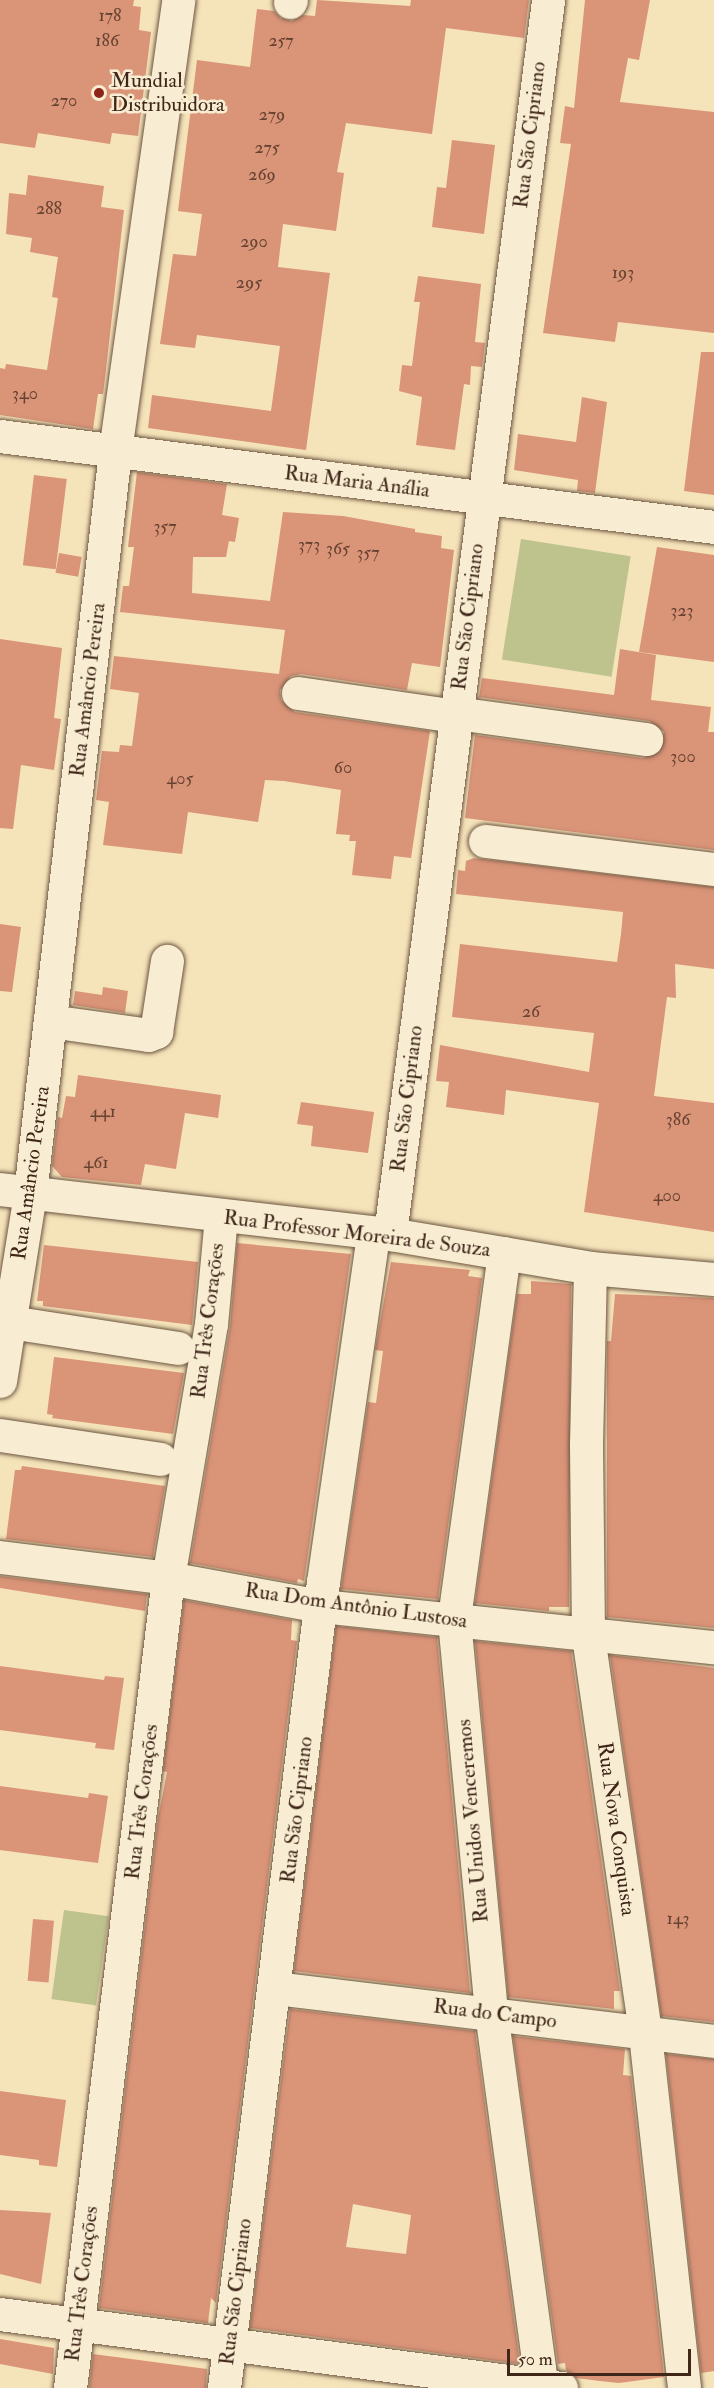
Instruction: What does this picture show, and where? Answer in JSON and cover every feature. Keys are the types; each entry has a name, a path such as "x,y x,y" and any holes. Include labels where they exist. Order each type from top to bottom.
{"street":[{"name":"Rua Amâncio Pereira","path":"0,1381 8,1303 15,1191 50,1021 115,451 178,0"},
{"name":"Rua São Cipriano","path":"224,2388 276,1988 321,1606 382,1234 456,714 548,0"},
{"name":"Rua Maria Anália","path":"0,436 714,527"},
{"path":"298,693 646,739"},
{"path":"485,841 714,869"},
{"path":"50,1021 148,1035 156,1032 167,961"},
{"name":"Rua Professor Moreira de Souza","path":"15,1191 221,1217 382,1234 590,1268 714,1279"},
{"name":"Rua Três Corações","path":"69,2388 168,1578 211,1324 221,1217"},
{"name":"Rua Unidos Venceremos","path":"504,1253 454,1620 491,2012 549,2387"},
{"name":"Rua Nova Conquista","path":"590,1268 586,1445 588,1636 645,2034 684,2388"},
{"path":"8,1303 178,1348"},
{"path":"0,1435 160,1460"},
{"name":"Rua Dom Antônio Lustosa","path":"0,1557 168,1578 321,1606 588,1636 714,1647"},
{"name":"Rua do Campo","path":"276,1988 491,2012 645,2034 714,2041"},
{"path":"0,2314 549,2387"}],"green space":[{"path":"521,539 631,556 612,677 502,659"},
{"path":"64,1910 109,1916 96,2005 51,1999"}],"building":[{"path":"0,0 134,0 133,6 141,7 139,30 151,32 138,136 112,133 110,144 38,133 35,148 0,143"},
{"path":"317,0 410,6 411,0 529,0 524,38 446,28 432,134 346,123 337,172 344,173 336,231 283,224 278,267 330,273 306,450 148,428 152,395 271,411 280,346 197,335 195,348 160,344 173,254 196,256 202,214 178,211 197,60 250,67 257,9 274,11 281,18 292,21 303,15 315,16"},
{"path":"585,0 650,0 639,60 628,58 620,102 714,112 714,333 618,322 615,342 543,333 571,144 560,143 565,106 574,108"},
{"path":"452,140 495,145 484,234 432,227 437,187 446,188"},
{"path":"28,175 104,186 101,207 124,210 103,394 98,394 93,429 0,415 0,368 5,369 6,364 47,370 58,298 52,297 58,257 30,252 32,238 6,234 9,193 26,195"},
{"path":"418,276 481,284 475,342 485,343 482,367 471,366 470,385 464,384 455,450 416,445 422,397 399,391 402,365 412,366 420,302 414,302"},
{"path":"701,352 714,352 714,495 684,491"},
{"path":"582,397 607,402 595,493 577,491 578,480 514,470 518,434 576,442"},
{"path":"137,472 227,484 222,515 239,518 235,542 229,541 226,557 193,557 192,593 270,601 283,512 343,516 415,529 415,532 442,536 441,548 454,550 440,667 412,663 407,690 301,674 291,676 280,690 281,700 295,712 430,731 411,858 394,856 391,879 352,875 356,841 349,841 350,835 336,834 341,790 284,781 265,780 258,822 188,812 182,854 103,845 109,802 96,800 102,751 119,752 120,745 132,746 139,693 110,689 114,656 279,674 285,630 120,612 123,586 129,586 134,547 128,547"},
{"path":"34,475 67,479 56,569 23,565"},
{"path":"657,547 714,555 714,662 639,652"},
{"path":"59,553 82,557 78,577 56,573"},
{"path":"0,639 62,648 54,718 61,719 54,770 21,765 13,829 0,828"},
{"path":"620,649 656,655 651,700 711,707 708,732 714,732 714,850 465,818 475,735 643,758 660,751 664,732 649,721 479,697 482,678 614,695"},
{"path":"474,858 714,887 714,969 675,964 676,998 667,997 654,1096 714,1103 714,1232 584,1212 599,1103 506,1090 504,1115 446,1107 449,1082 436,1081 440,1045 589,1072 594,1033 452,1017 460,944 617,962 621,934 623,912 456,894 458,870 465,871 466,861"},
{"path":"0,924 21,927 12,992 0,991"},
{"path":"103,987 128,991 125,1013 73,1005 75,991 102,995"},
{"path":"78,1075 221,1095 218,1118 185,1113 176,1169 145,1164 141,1185 62,1177 52,1166 58,1117 62,1118 66,1096 75,1097"},
{"path":"301,1102 374,1112 368,1153 311,1146 313,1126 297,1124"},
{"path":"237,1243 351,1254 304,1581 298,1579 297,1583 190,1563 230,1327"},
{"path":"44,1245 198,1262 192,1325 43,1306 43,1301 37,1301"},
{"path":"391,1262 470,1270 468,1276 482,1278 438,1599 341,1589 368,1402 376,1403 383,1351 375,1350"},
{"path":"531,1281 571,1284 569,1607 549,1607 549,1611 475,1603 517,1294 531,1294"},
{"path":"615,1294 714,1298 714,1628 607,1617 607,1341 611,1341"},
{"path":"54,1357 184,1373 173,1434 52,1418 53,1415 47,1414"},
{"path":"22,1466 165,1486 153,1557 6,1539 15,1470 21,1470"},
{"path":"0,1576 147,1594 145,1611 0,1588"},
{"path":"184,1600 292,1620 291,1640 297,1641 216,2303 211,2298 208,2323 99,2308 158,1818 167,1772 163,1771"},
{"path":"336,1626 437,1637 470,1993 294,1971"},
{"path":"475,1641 571,1651 620,1991 614,1991 614,2009 508,1997"},
{"path":"610,1655 714,1668 714,2022 661,2016"},
{"path":"0,1666 104,1680 105,1676 124,1678 114,1750 95,1748 96,1743 0,1730"},
{"path":"0,1786 88,1798 89,1793 108,1796 98,1863 0,1850"},
{"path":"33,1919 54,1921 49,1983 28,1981"},
{"path":"290,2009 475,2031 520,2364 250,2328","holes":["353,2204 411,2215 406,2254 346,2247"]},
{"path":"513,2036 625,2049 623,2075 631,2076 664,2377 619,2383 600,2381 576,2378 566,2370 565,2363 558,2364"},
{"path":"666,2054 714,2059 714,2371 701,2373"},
{"path":"0,2091 66,2100 57,2167 39,2165 39,2160 0,2155"},
{"path":"0,2210 51,2213 41,2284 0,2274"},
{"path":"0,2339 54,2348 53,2374 0,2364"},
{"path":"93,2354 207,2369 206,2388 89,2388"}],"place":[{"name":"Mundial Distribuidora","path":"99,93"}]}
